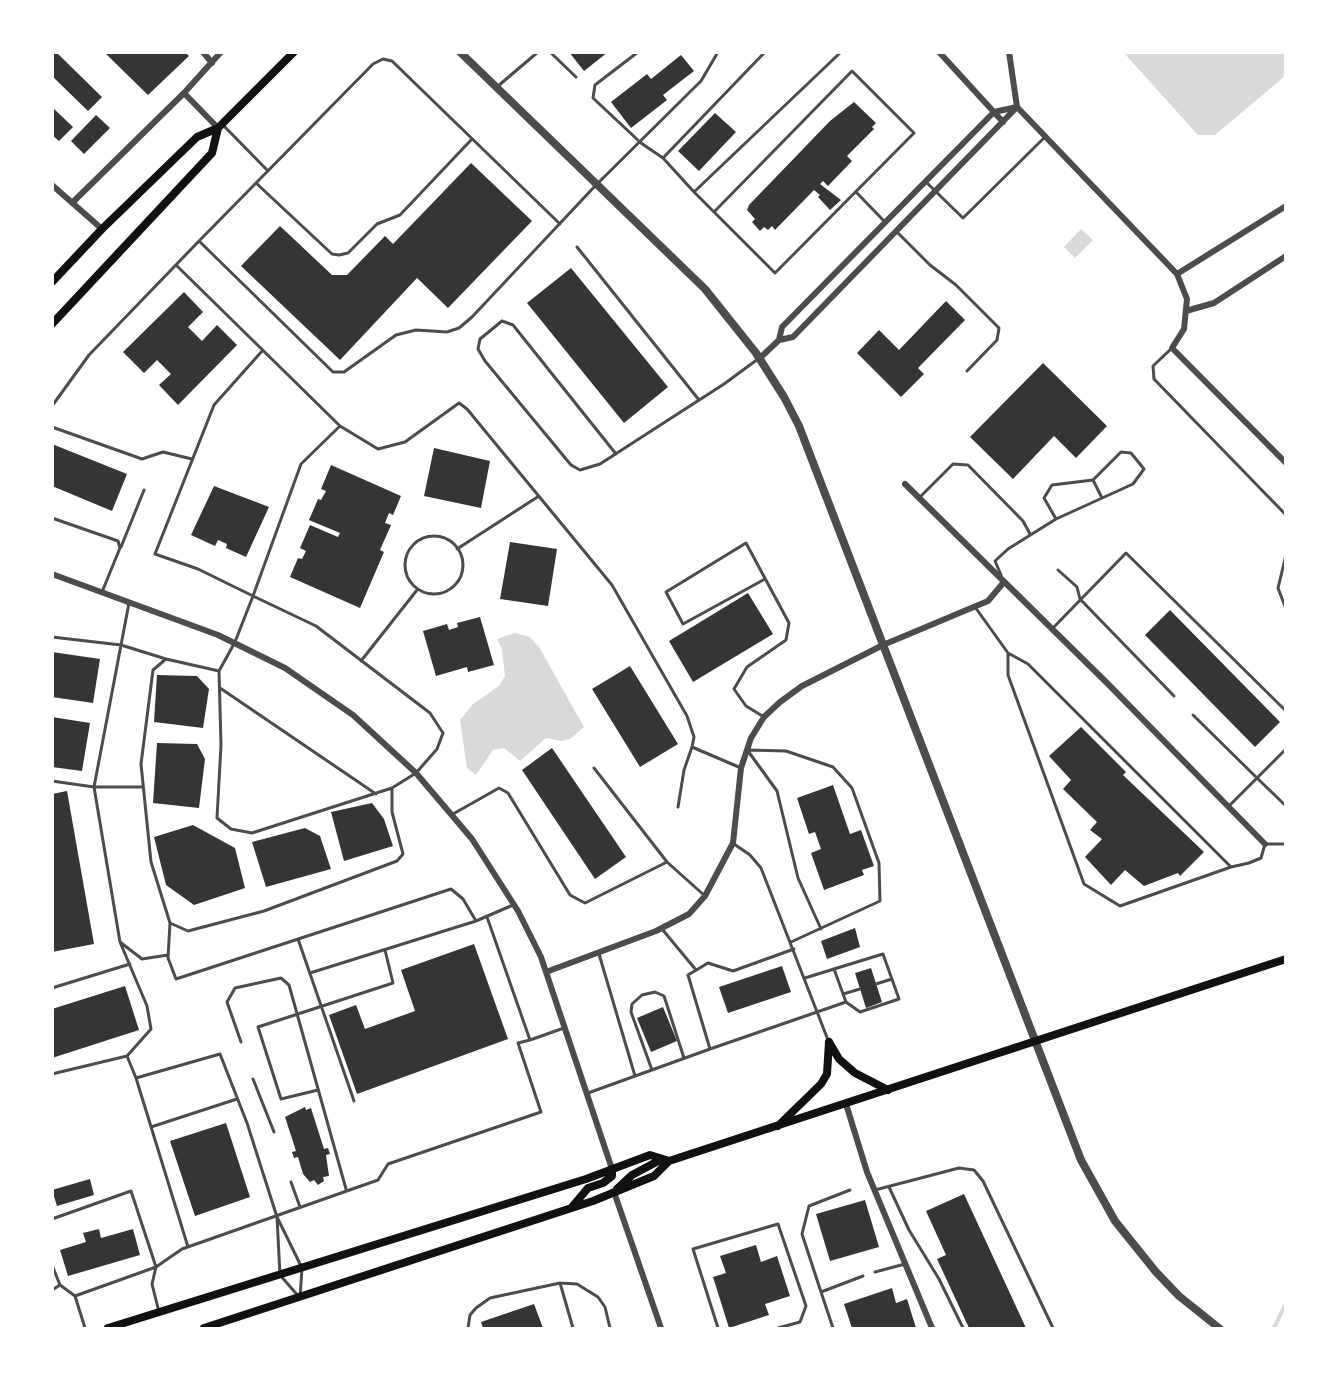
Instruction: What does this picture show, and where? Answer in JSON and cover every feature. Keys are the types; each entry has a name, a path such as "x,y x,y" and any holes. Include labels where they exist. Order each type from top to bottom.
{"main road":[{"path":"52,282 102,229 197,137 220,126 294,52"},
{"path":"52,324 212,153 220,126"},
{"path":"108,1329 650,1155 665,1160 778,1126 1286,959"},
{"path":"829,1042 839,1059 855,1073 888,1090"},
{"path":"778,1126 821,1084 827,1074 829,1042"},
{"path":"204,1329 572,1208 654,1176 665,1160"},
{"path":"572,1208 588,1188 603,1184 612,1176 612,1169"}],"street":[{"path":"202,52 212,63"},
{"path":"72,203 184,93 221,52"},
{"path":"460,52 705,289 760,358 799,426 1036,1040 1054,1096 1097,1192 1115,1221 1156,1272 1219,1329"},
{"path":"939,52 1003,122"},
{"path":"1009,52 1017,107 1177,274 1187,299 1184,329 1172,348 1286,463"},
{"path":"184,93 220,126"},
{"path":"779,340 782,327 994,112 1017,107"},
{"path":"760,358 779,340 793,337 1017,107"},
{"path":"52,185 102,229"},
{"path":"1177,274 1286,206"},
{"path":"885,222 896,231"},
{"path":"1186,311 1214,303 1286,256"},
{"path":"905,484 1265,844"},
{"path":"52,574 235,642 285,668 318,689 361,722 416,773 453,814 484,857 514,905 546,972 612,1169"},
{"path":"546,972 661,927 688,914 705,896 733,843 741,768 747,750 764,717 802,686 883,645 988,601 1004,582"},
{"path":"846,1104 854,1134 875,1190 932,1329"},
{"path":"614,1192 661,1329"}],"lane":[{"path":"497,87 538,52"},
{"path":"550,52 576,77"},
{"path":"638,52 594,85 593,98 641,143 663,158 694,192 714,212 775,273 914,133 852,71 714,212"},
{"path":"200,241 333,372 344,372 396,335 416,330 447,332 459,328 596,185 641,143 701,81 718,52"},
{"path":"663,158 765,52"},
{"path":"694,192 841,52"},
{"path":"52,406 89,355 373,63 383,59 392,61 560,224"},
{"path":"220,126 268,171"},
{"path":"925,181 963,218 1046,136"},
{"path":"256,183 332,254 339,255 348,253 376,224 400,215 472,139"},
{"path":"856,192 885,222"},
{"path":"896,231 930,266 956,285 999,328 997,339 967,371"},
{"path":"577,247 699,400"},
{"path":"176,265 340,426 378,448 405,442 459,403 540,496 612,585 687,716 694,737 684,770 678,807"},
{"path":"616,454 513,325 502,321 480,339 478,349 485,361 571,465 580,470 589,469 616,454 760,358"},
{"path":"1172,348 1153,366 1154,379 1286,515"},
{"path":"263,350 214,405 154,554 198,569 253,596 316,626 430,713 443,734 437,749 416,773 392,788 252,833 231,829 217,818 221,745 219,671 235,642 253,596 301,464 340,426"},
{"path":"52,427 142,459 163,452 192,459"},
{"path":"1004,582 995,561 1030,534 1056,519 1133,484 1144,469 1131,453 1121,453 1093,480 1052,485 1044,498 1056,519"},
{"path":"919,498 953,464 968,465 1023,521 1030,534"},
{"path":"1093,480 1102,498"},
{"path":"102,593 144,490"},
{"path":"457,549 540,496"},
{"path":"52,518 118,542 120,548"},
{"path":"442,537 452,542 457,549 463,568 456,584 437,595 417,590 406,577 404,564 410,547 421,538 442,537"},
{"path":"764,717 746,706 734,689 747,667 786,640 789,623 746,543 666,592 683,624 765,579"},
{"path":"1052,629 1126,553 1286,711"},
{"path":"1286,555 1278,588 1286,609"},
{"path":"1058,570 1077,587 1080,599 1174,696"},
{"path":"361,661 417,590"},
{"path":"52,1074 127,1056 151,1029 147,1006 120,942 94,787 129,603"},
{"path":"974,606 1008,653 1028,664 1231,867"},
{"path":"52,637 121,645 166,659 219,671"},
{"path":"1008,653 1008,675 1084,884 1120,906 1262,858 1265,844 1286,844"},
{"path":"166,659 153,670 141,764 151,862 170,923 168,955 176,979 451,889 463,899 476,921"},
{"path":"220,688 376,794"},
{"path":"1193,715 1286,806"},
{"path":"692,747 741,768"},
{"path":"1229,806 1286,749"},
{"path":"747,750 777,791 798,878 821,929"},
{"path":"747,750 786,751 834,767 852,788 879,863 880,901 791,942"},
{"path":"594,768 668,862 705,896"},
{"path":"52,781 94,787 143,787"},
{"path":"170,923 188,931 253,914 397,861 403,854 392,812 392,788"},
{"path":"453,814 499,788 508,793 570,895 585,903 668,862"},
{"path":"733,843 750,855 761,868 829,1042"},
{"path":"310,973 476,921 514,905"},
{"path":"487,917 530,1040"},
{"path":"661,927 696,970"},
{"path":"298,939 354,1101"},
{"path":"120,942 142,959 168,955"},
{"path":"710,1048 688,975 708,963 733,971 794,949"},
{"path":"318,1090 281,1099 258,1027 297,1016 393,982 385,950"},
{"path":"598,952 635,1076"},
{"path":"805,978 834,969 883,954 899,999 860,1012 846,1002 834,969"},
{"path":"52,988 130,964"},
{"path":"241,1042 227,1002 235,988 281,978 289,985 346,1189"},
{"path":"876,984 892,979"},
{"path":"843,994 860,989"},
{"path":"652,1070 631,1012 632,1004 642,995 655,992 664,996 684,1058"},
{"path":"586,1093 846,1002"},
{"path":"75,1296 156,1267 188,1247 277,1217 346,1189 378,1180 388,1164 541,1112 518,1043 566,1028"},
{"path":"135,1078 220,1054 247,1123 277,1217 302,1268 300,1298"},
{"path":"127,1056 188,1247"},
{"path":"254,1079 274,1132"},
{"path":"151,1127 237,1099"},
{"path":"875,1190 959,1167 974,1170 984,1181 1053,1329"},
{"path":"291,1182 300,1207"},
{"path":"889,1187 909,1230 939,1279 963,1329"},
{"path":"833,1329 802,1234 809,1206 850,1190"},
{"path":"52,1219 131,1191 156,1267 152,1284 159,1313"},
{"path":"277,1217 280,1275 300,1298"},
{"path":"718,1329 693,1249 778,1224 806,1306 800,1322 802,1329"},
{"path":"875,1272 906,1264"},
{"path":"52,1265 60,1285 75,1296 85,1329"},
{"path":"821,1292 862,1276"},
{"path":"560,1283 573,1329"},
{"path":"468,1329 470,1315 490,1298 560,1283 577,1284 598,1297 604,1307 610,1329"},
{"path":"52,1290 60,1285"},
{"path":"778,1329 800,1322"}],"shaded area":[{"path":"1124,53 1285,53 1285,76 1215,135 1198,135"},
{"path":"1081,229 1093,240 1075,258 1064,247"},
{"path":"515,633 530,637 539,647 584,727 570,739 562,741 546,738 520,761 504,748 493,750 476,775 467,768 460,720 473,704 499,686 505,676 502,650 497,639"}],"building":[{"path":"52,52 56,52 102,97 88,111 52,76"},
{"path":"104,52 185,52 189,56 148,95"},
{"path":"569,52 608,52 584,71"},
{"path":"681,55 694,71 663,95 667,100 631,128 611,102 647,74 651,79"},
{"path":"854,102 876,123 872,127 874,129 847,156 852,161 828,186 823,181 820,184 841,200 830,210 814,190 775,230 772,226 768,230 764,227 760,231 752,222 755,219 747,210 749,205 830,121"},
{"path":"52,107 73,127 59,141 52,135"},
{"path":"715,113 736,132 699,171 678,151"},
{"path":"96,115 110,128 84,154 71,141"},
{"path":"471,163 532,221 448,308 417,278 340,360 241,266 280,226 332,275 347,275 385,236 393,244"},
{"path":"571,268 668,387 624,423 527,303"},
{"path":"184,292 203,312 188,327 202,341 217,325 237,345 178,405 159,385 171,374 157,360 144,373 123,352"},
{"path":"946,301 965,320 918,368 924,374 901,397 857,353 879,330 899,350"},
{"path":"1043,363 1107,426 1076,458 1054,436 1013,479 970,437"},
{"path":"52,444 127,474 112,511 52,486"},
{"path":"434,448 490,461 481,508 424,496"},
{"path":"331,465 401,496 393,515 389,513 385,523 391,525 380,550 384,552 360,608 290,577 298,558 302,559 306,551 300,548 310,525 338,537 340,533 309,520 318,499 321,500 326,491 321,489"},
{"path":"214,486 269,507 246,557 226,548 227,544 218,540 215,546 191,535"},
{"path":"510,542 557,549 548,606 500,599"},
{"path":"748,593 773,634 693,682 669,641"},
{"path":"1170,610 1280,722 1255,747 1145,635"},
{"path":"480,617 494,665 468,672 467,667 436,676 423,631 447,624 449,630 458,627 457,623"},
{"path":"52,652 100,659 93,703 52,697"},
{"path":"630,666 678,744 640,767 592,689"},
{"path":"157,675 197,676 209,689 203,728 154,722"},
{"path":"52,717 90,723 82,771 52,767"},
{"path":"1081,727 1126,772 1123,775 1204,852 1180,876 1178,873 1144,886 1125,870 1111,885 1085,857 1102,839 1090,830 1097,822 1063,789 1071,780 1049,756"},
{"path":"157,743 197,744 205,759 199,808 153,803"},
{"path":"552,748 626,857 595,879 522,770"},
{"path":"833,785 850,834 861,830 874,866 862,870 864,875 824,890 811,853 821,849 815,832 809,834 797,798"},
{"path":"67,791 94,944 52,952 52,794"},
{"path":"372,803 384,819 393,846 344,861 331,812"},
{"path":"193,825 235,848 245,888 194,905 166,885 154,837"},
{"path":"305,828 320,836 331,869 266,887 252,842"},
{"path":"855,928 860,947 827,959 821,941"},
{"path":"474,944 508,1039 357,1094 329,1015 356,1005 365,1029 415,1011 401,970"},
{"path":"782,966 791,992 728,1013 719,987"},
{"path":"871,968 882,1002 866,1008 855,973"},
{"path":"125,986 139,1030 52,1058 52,1009"},
{"path":"663,1007 677,1041 651,1052 637,1018"},
{"path":"305,1107 306,1110 311,1108 324,1149 328,1148 330,1154 326,1155 329,1176 323,1177 324,1181 318,1185 314,1180 310,1182 303,1174 298,1157 294,1158 292,1152 296,1151 285,1117"},
{"path":"226,1123 250,1197 195,1216 170,1141"},
{"path":"90,1179 94,1195 57,1206 52,1190"},
{"path":"964,1194 1026,1328 969,1328 937,1259 946,1255 926,1211"},
{"path":"865,1200 879,1247 830,1261 816,1214"},
{"path":"99,1229 101,1238 133,1229 140,1255 68,1276 60,1250 86,1242 83,1233"},
{"path":"756,1245 761,1262 777,1256 790,1296 765,1304 769,1315 729,1328 713,1277 726,1273 720,1256"},
{"path":"892,1288 896,1303 907,1299 916,1328 852,1328 844,1304"},
{"path":"534,1304 543,1328 483,1328 481,1322"}],"waterway":[{"path":"1274,1328 1286,1303"}]}
